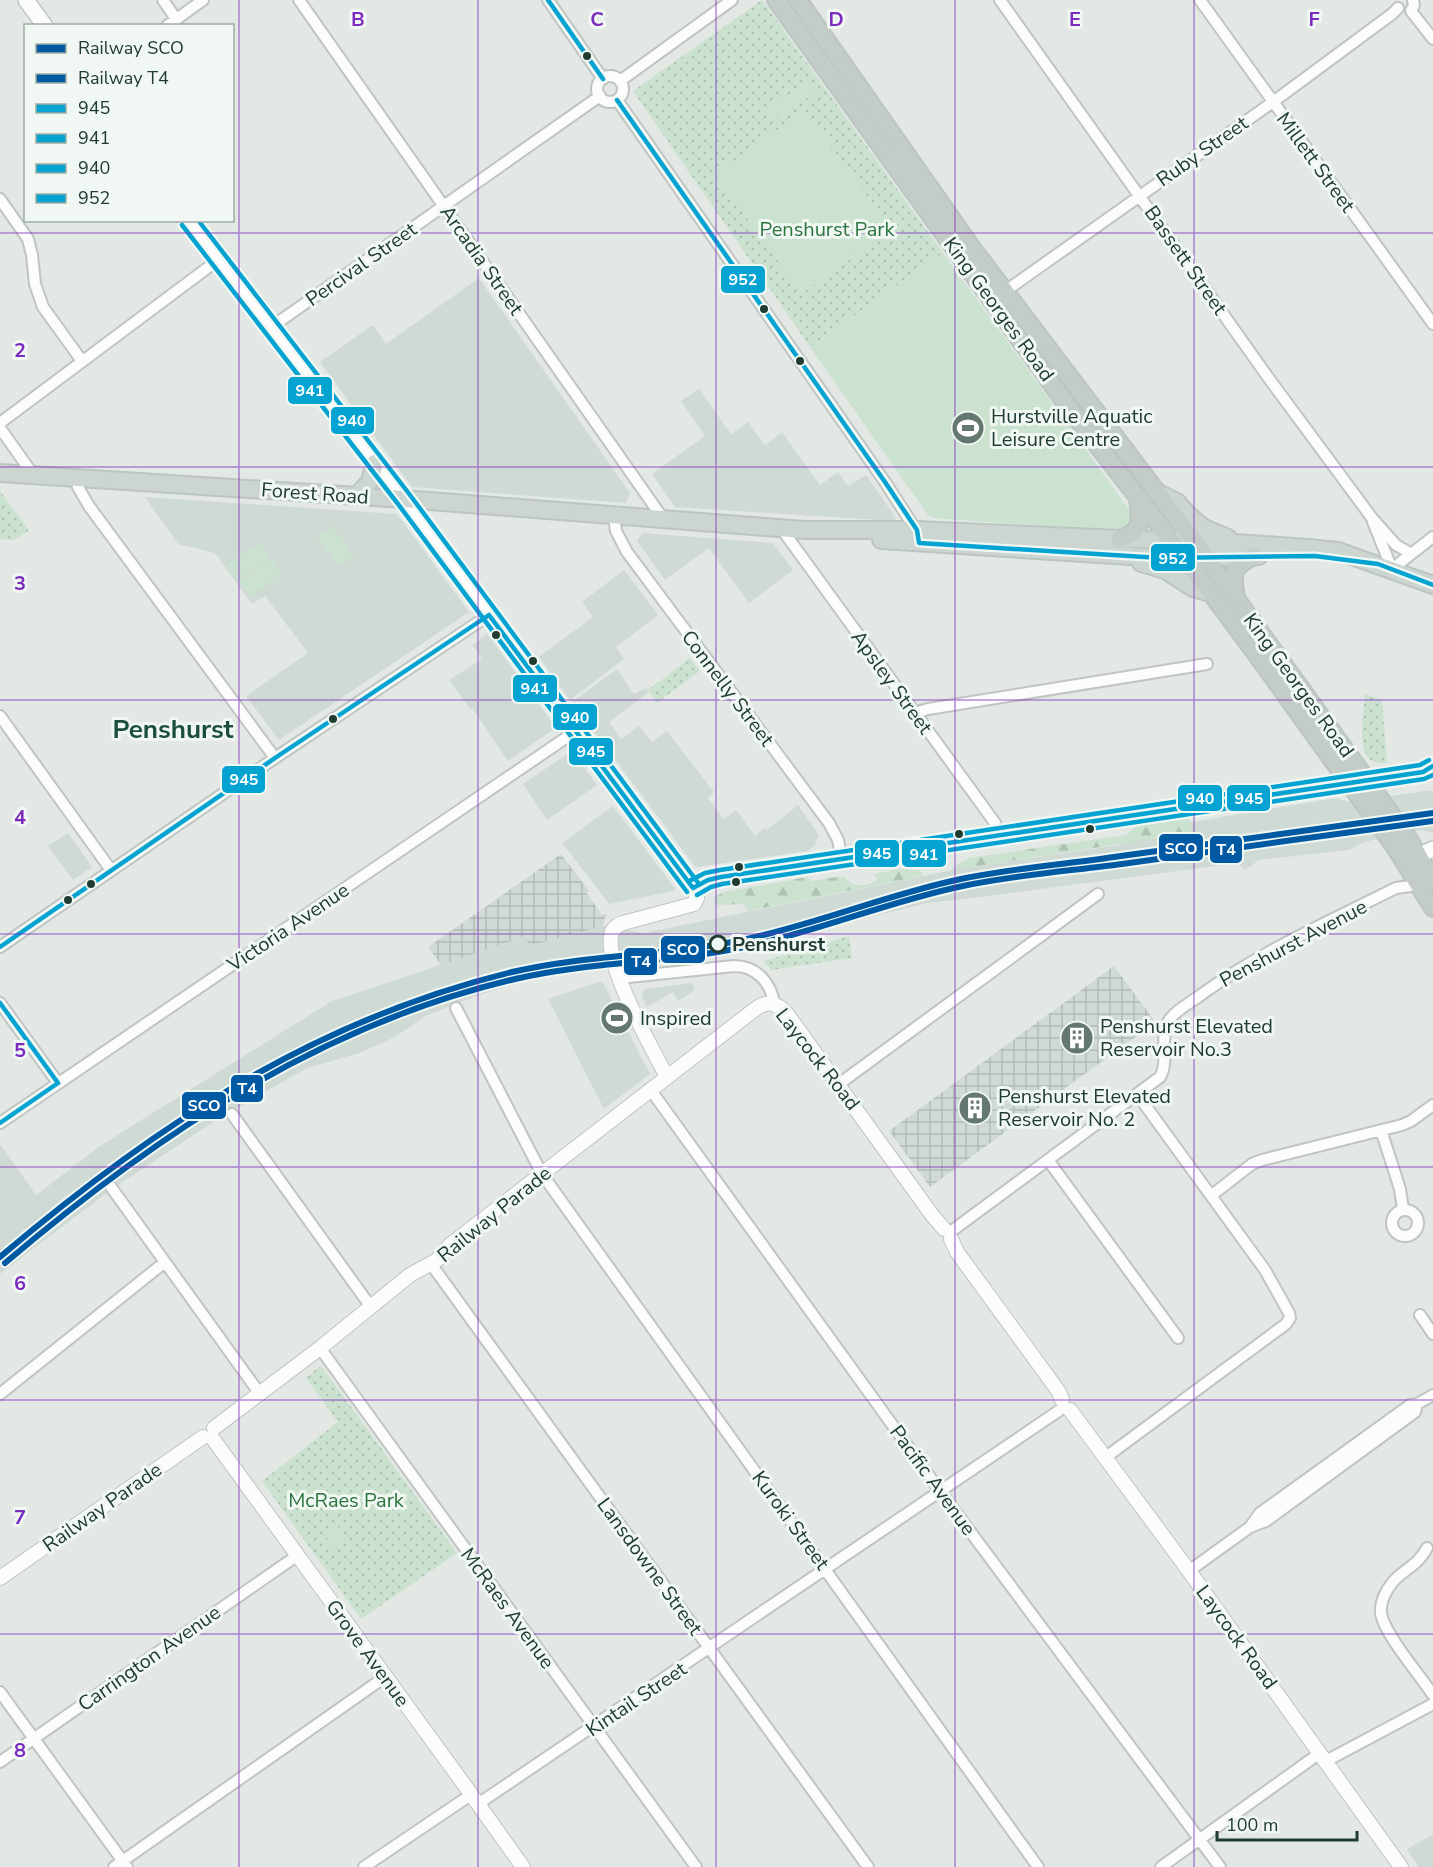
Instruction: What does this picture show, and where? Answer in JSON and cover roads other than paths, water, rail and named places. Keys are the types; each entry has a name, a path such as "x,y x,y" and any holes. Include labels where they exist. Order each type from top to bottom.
{"highway":[{"name":"King Georges Road","path":"776,0 1074,415 1185,558 1347,782 1361,800 1412,851"},
{"name":"King Georges Road","path":"798,0 1004,291 1206,557 1367,780 1412,851 1426,883 1433,908"},
{"path":"1120,539 1132,534 1139,527 1138,499"},
{"path":"1236,599 1233,584 1236,568 1251,549"},
{"path":"1347,782 1367,780"}],"main road":[{"path":"26,0 44,24"},
{"path":"190,222 404,499 693,888 708,880 721,877 1347,782"},
{"path":"357,496 370,481 375,463"},
{"name":"Forest Road","path":"0,473 404,499 808,530 918,536 1193,540 1385,567 1433,585"},
{"path":"1156,492 1177,502 1196,523 1204,528 1251,549"},
{"name":"Forest Road","path":"918,536 1114,556 1206,557 1251,549"},
{"path":"1114,556 1165,570 1193,588 1210,593"}],"street":[{"path":"163,0 172,22 203,0"},
{"name":"Arcadia Street","path":"299,0 664,520"},
{"path":"548,0 603,79"},
{"path":"620,81 732,0"},
{"name":"Bassett Street","path":"1000,0 1270,380 1372,518 1396,545 1410,554"},
{"name":"Millett Street","path":"1200,0 1433,324"},
{"path":"1398,4 1403,13 1412,6 1433,39"},
{"name":"Ruby Street","path":"1004,291 1273,102 1392,14 1398,4"},
{"path":"610,76 620,81 623,89 617,100 606,101 600,96 598,85 603,79 610,76"},
{"name":"Percival Street","path":"270,328 600,96"},
{"path":"617,100 918,536"},
{"path":"0,199 28,239 35,284 43,307 82,361"},
{"path":"0,423 218,260"},
{"path":"0,428 34,476"},
{"path":"76,478 78,487 89,506 275,758"},
{"name":"Connelly Street","path":"614,516 615,530 622,544 829,823 838,840 842,860"},
{"name":"Bassett Street","path":"1372,518 1385,567"},
{"name":"Apsley Street","path":"782,528 995,823 1000,836"},
{"path":"1385,567 1410,554 1433,537"},
{"path":"0,947 275,758 489,615"},
{"path":"915,713 1207,664"},
{"path":"0,716 111,870"},
{"name":"Victoria Avenue","path":"0,1123 576,731"},
{"path":"1367,780 1423,772 1433,766"},
{"name":"Penshurst Avenue","path":"949,1233 1162,1074 1166,1028 1174,1015 1245,965 1402,886 1426,883"},
{"path":"666,1077 617,973 611,935 615,927 623,923 691,906 696,903 697,898 693,888"},
{"path":"838,1084 1098,894"},
{"name":"Laycock Road","path":"617,973 734,966 746,967 756,972 767,984 774,1004 787,1014 932,1215 949,1233 957,1252 1056,1388 1064,1407 1106,1457 1401,1867"},
{"path":"0,1003 58,1083"},
{"name":"Railway Parade","path":"0,1578 210,1435 410,1275 431,1264 450,1245 650,1089 754,1010 766,1003 774,1004"},
{"name":"Kuroki Street","path":"456,1008 542,1174 1038,1867"},
{"name":"Pacific Avenue","path":"650,1089 940,1491 1220,1867"},
{"path":"1106,1457 1287,1324 1290,1316 1265,1270 1137,1094"},
{"path":"1212,1195 1252,1164 1411,1121 1433,1105"},
{"path":"232,1114 372,1307"},
{"path":"1381,1130 1400,1190 1403,1209"},
{"path":"1048,1161 1178,1338"},
{"path":"111,1187 260,1394"},
{"path":"0,1394 165,1262"},
{"name":"Lansdowne Street","path":"431,1264 868,1867"},
{"path":"1420,1316 1433,1334"},
{"name":"McRaes Avenue","path":"320,1348 696,1867"},
{"path":"1189,1571 1250,1527 1260,1513 1410,1405 1417,1404 1433,1395"},
{"name":"Kintail Street","path":"364,1867 594,1727 1064,1407"},
{"name":"Grove Avenue","path":"210,1435 522,1867"},
{"path":"1427,1548 1418,1562 1390,1585 1382,1600 1381,1615 1386,1627 1433,1695"},
{"name":"Carrington Avenue","path":"0,1762 298,1555"},
{"path":"0,1692 121,1865 385,1677"},
{"path":"1161,1867 1323,1757 1433,1704"}],"rail line":[{"name":"SCO","path":"0,1257 117,1164 177,1122 239,1084 303,1049 370,1018 439,993 541,966 688,949 747,939 907,892 981,875 1433,813"},
{"name":"T4","path":"5,1263 121,1171 181,1129 243,1090 307,1055 374,1025 443,999 544,973 691,956 749,946 909,899 983,882 1433,821"}],"place":[{"name":"Hurstville Aquatic Leisure Centre","path":"968,428"},
{"name":"Penshurst","path":"718,944"},
{"name":"Inspired","path":"617,1018"},
{"name":"Penshurst Elevated Reservoir No.3","path":"1077,1038"},
{"name":"Penshurst Elevated Reservoir No. 2","path":"975,1108"}],"district":[{"name":"Penshurst","path":"173,729"}],"park label":[{"name":"Penshurst Park","path":"827,229"},
{"name":"McRaes Park","path":"346,1500"}]}
